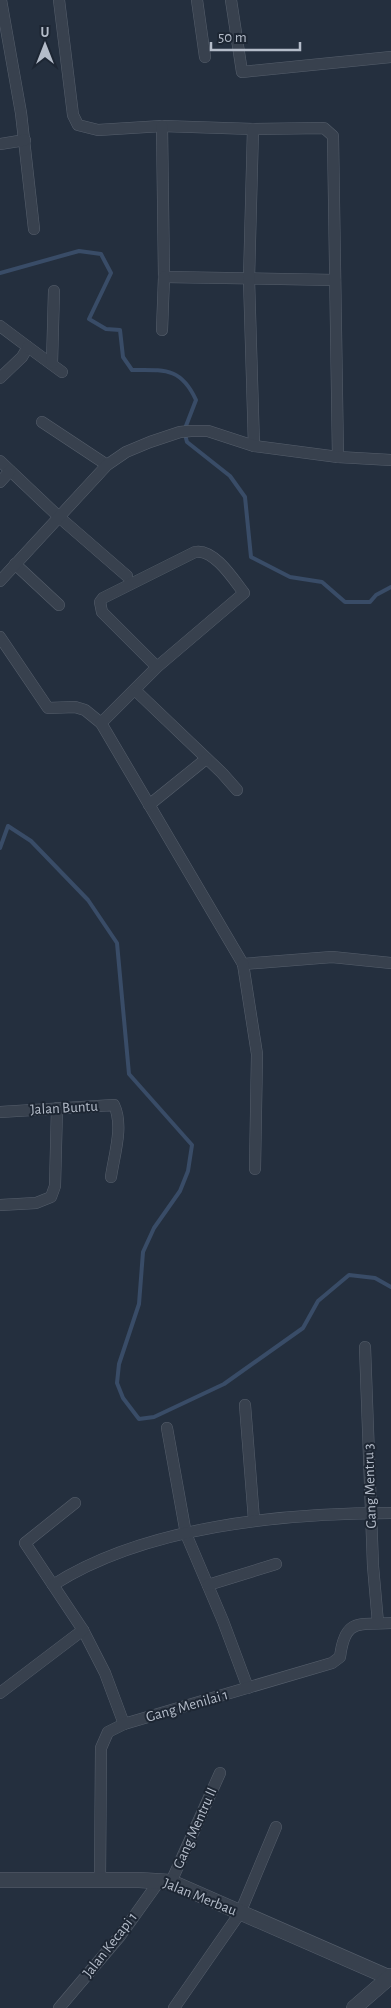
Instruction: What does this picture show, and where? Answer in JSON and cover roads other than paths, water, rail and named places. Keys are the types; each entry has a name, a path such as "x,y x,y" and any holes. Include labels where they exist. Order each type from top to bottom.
{"street":[{"path":"1,0 25,140 34,229"},
{"path":"59,0 73,114 78,125 98,130 162,126 253,129 324,128 334,136 338,457"},
{"path":"197,0 205,57"},
{"path":"231,0 242,72 391,57"},
{"path":"162,126 164,277 162,330"},
{"path":"253,129 249,280 254,446"},
{"path":"0,144 25,140"},
{"path":"164,277 249,280 335,280"},
{"path":"52,363 54,291"},
{"path":"0,326 62,372"},
{"path":"0,378 22,357 28,347"},
{"path":"42,422 107,465"},
{"path":"0,581 107,465 126,452 185,431 208,431 254,446 338,457 391,460"},
{"path":"0,461 58,517 127,576"},
{"path":"0,482 10,471"},
{"path":"101,724 157,667 244,593 213,556 204,552 195,552 103,598 100,602 102,612 157,667"},
{"path":"15,564 59,605"},
{"path":"0,637 48,708 75,707 85,710 101,724 244,964 257,1054 255,1169"},
{"path":"135,690 222,773 237,790"},
{"path":"149,805 206,759"},
{"path":"244,964 332,957 391,962"},
{"name":"Jalan Buntu","path":"0,1112 114,1105 117,1112 118,1132 111,1177"},
{"path":"0,1205 36,1203 51,1196 55,1186 57,1108"},
{"name":"Gang Mentru 3","path":"365,1347 371,1514 378,1624"},
{"path":"245,1405 254,1520"},
{"path":"167,1428 186,1534 248,1688"},
{"path":"75,1503 25,1543 83,1630 105,1673 124,1724"},
{"path":"53,1585 100,1558 186,1534 254,1520 391,1513"},
{"path":"208,1585 276,1564"},
{"name":"Gang Menilai 1","path":"100,1881 100,1748 108,1732 124,1724 332,1663 340,1656 343,1637 349,1629 360,1624 391,1623"},
{"path":"0,1693 83,1630"},
{"name":"Gang Mentru II","path":"165,1881 220,1773"},
{"path":"174,2008 240,1913 276,1827"},
{"name":"Jalan Merbau","path":"0,1880 165,1881 389,1976"},
{"name":"Jalan Kecapi 1","path":"59,2008 165,1881"},
{"path":"354,2008 389,1976"}],"waterway":[{"path":"0,273 79,251 101,254 111,273 89,319 106,329 120,330 123,357 132,370 153,370 170,373 178,376 190,389 196,400 184,431 187,442 230,476 245,497 251,557 290,577 322,582 345,602 370,602 376,595 391,587"},
{"path":"0,848 8,826 31,841 88,900 117,943 129,1074 192,1145 188,1171 180,1191 154,1228 143,1252 139,1304 119,1364 117,1383 123,1398 139,1419 154,1417 224,1384 303,1328 318,1301 349,1275 375,1278 391,1287"}]}
